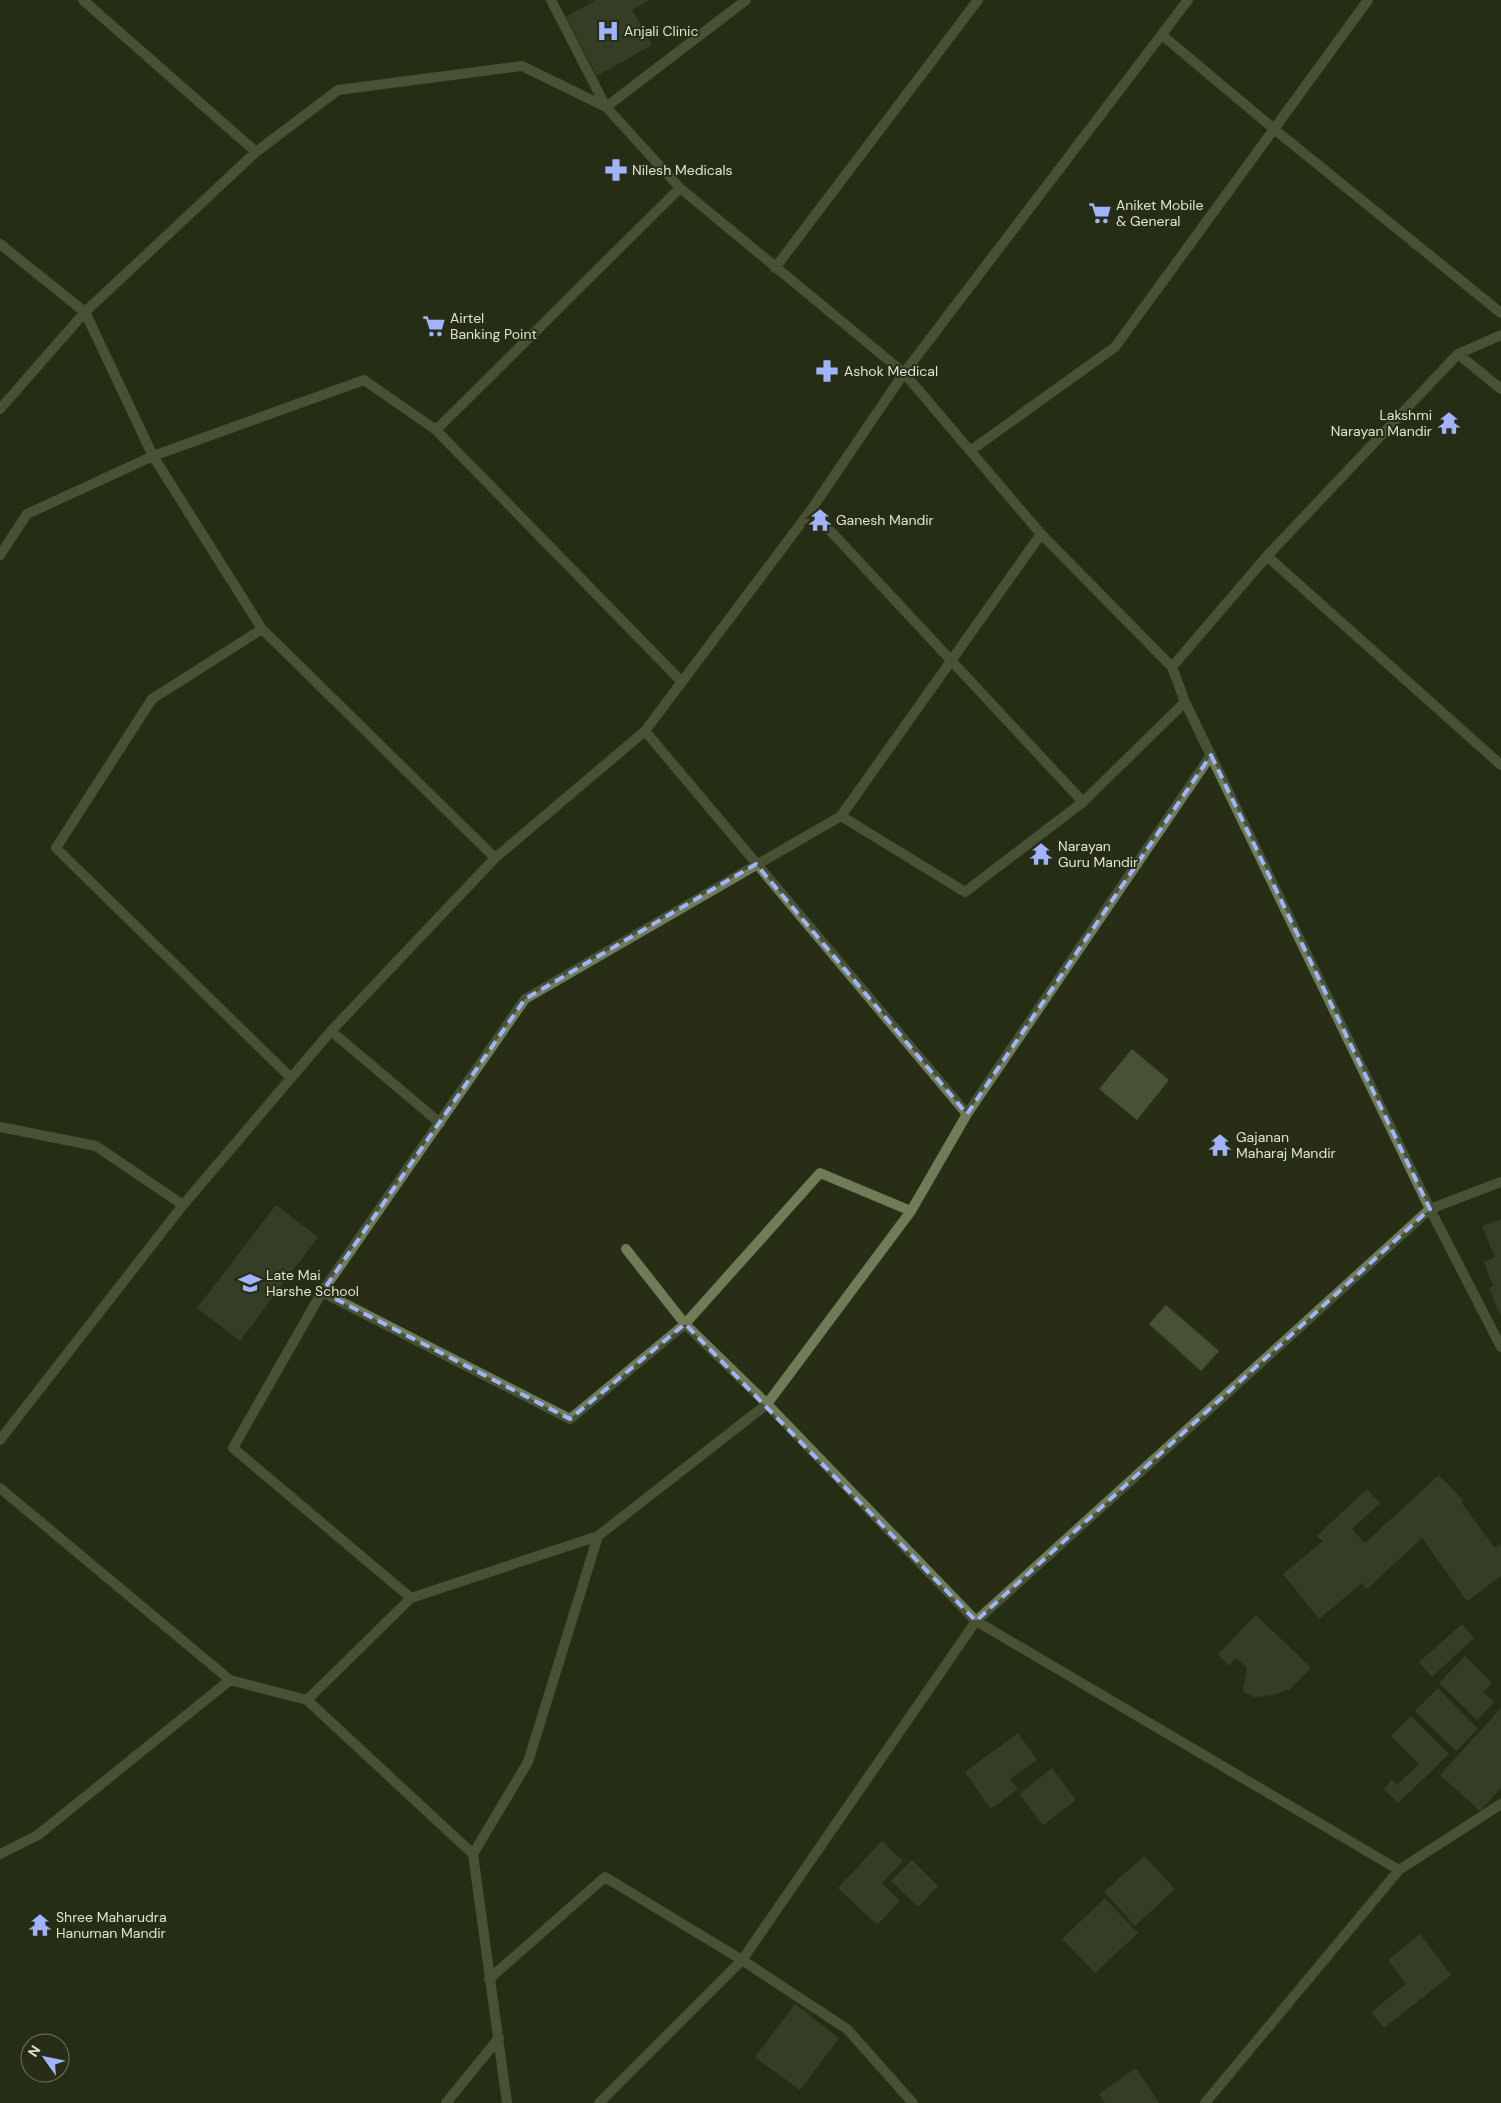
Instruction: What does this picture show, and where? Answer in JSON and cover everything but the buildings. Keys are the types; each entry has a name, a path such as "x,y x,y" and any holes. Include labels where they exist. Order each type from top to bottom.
{"street":[{"path":"83,0 256,152"},
{"path":"551,0 606,107 680,188 904,373 1041,534 1172,667 1185,702 1430,1209 1501,1347"},
{"path":"606,107 746,0"},
{"path":"775,268 978,0"},
{"path":"0,1440 183,1205 331,1031 495,858 645,731 811,510 904,373 1188,0"},
{"path":"970,451 1115,347 1368,0"},
{"path":"1162,35 1274,129 1501,313"},
{"path":"0,408 84,312 256,152 338,90 522,66 606,107"},
{"path":"436,430 680,188"},
{"path":"0,244 84,312 153,456 262,629 495,858"},
{"path":"1172,667 1267,556 1458,354 1501,335"},
{"path":"1458,354 1501,389"},
{"path":"0,555 27,514 153,456 364,380 436,430 682,682"},
{"path":"811,510 1083,802"},
{"path":"411,1598 234,1448 322,1292 525,999 841,816 1041,534"},
{"path":"1267,556 1501,765"},
{"path":"262,629 152,699 56,848 291,1078"},
{"path":"841,816 965,892 1083,802 1185,702"},
{"path":"645,731 967,1114"},
{"path":"307,1700 411,1598 598,1536 767,1404 911,1211 967,1114 1211,755"},
{"path":"331,1031 440,1123"},
{"path":"0,1127 96,1146 183,1205"},
{"path":"322,1292 570,1419 685,1324 820,1173 911,1211"},
{"path":"599,2103 742,1960 976,1620 1430,1209 1501,1182"},
{"path":"626,1249 685,1324 767,1404 976,1620 1399,1870"},
{"path":"0,1488 230,1680 307,1700 473,1854"},
{"path":"507,2103 473,1854 528,1762 598,1536"},
{"path":"0,1854 38,1835 230,1680"},
{"path":"1205,2103 1399,1870 1501,1804"},
{"path":"489,1979 605,1877 742,1960 847,2029 913,2103"},
{"path":"446,2103 499,2038"}],"highlighted area":[{"path":"1211,755 1430,1209 976,1621 685,1324 570,1419 322,1292 525,999 756,864 967,1114"}],"place":[{"name":"Anjali Clinic","path":"608,31"},
{"name":"Nilesh Medicals","path":"616,170"},
{"name":"Aniket Mobile & General","path":"1100,213"},
{"name":"Airtel Banking Point","path":"434,326"},
{"name":"Ashok Medical","path":"827,371"},
{"name":"Lakshmi Narayan Mandir","path":"1449,423"},
{"name":"Ganesh Mandir","path":"820,520"},
{"name":"Narayan Guru Mandir","path":"1041,854"},
{"name":"Gajanan Maharaj Mandir","path":"1220,1145"},
{"name":"Late Mai Harshe School","path":"250,1283"},
{"name":"Shree Maharudra Hanuman Mandir","path":"40,1925"}]}
